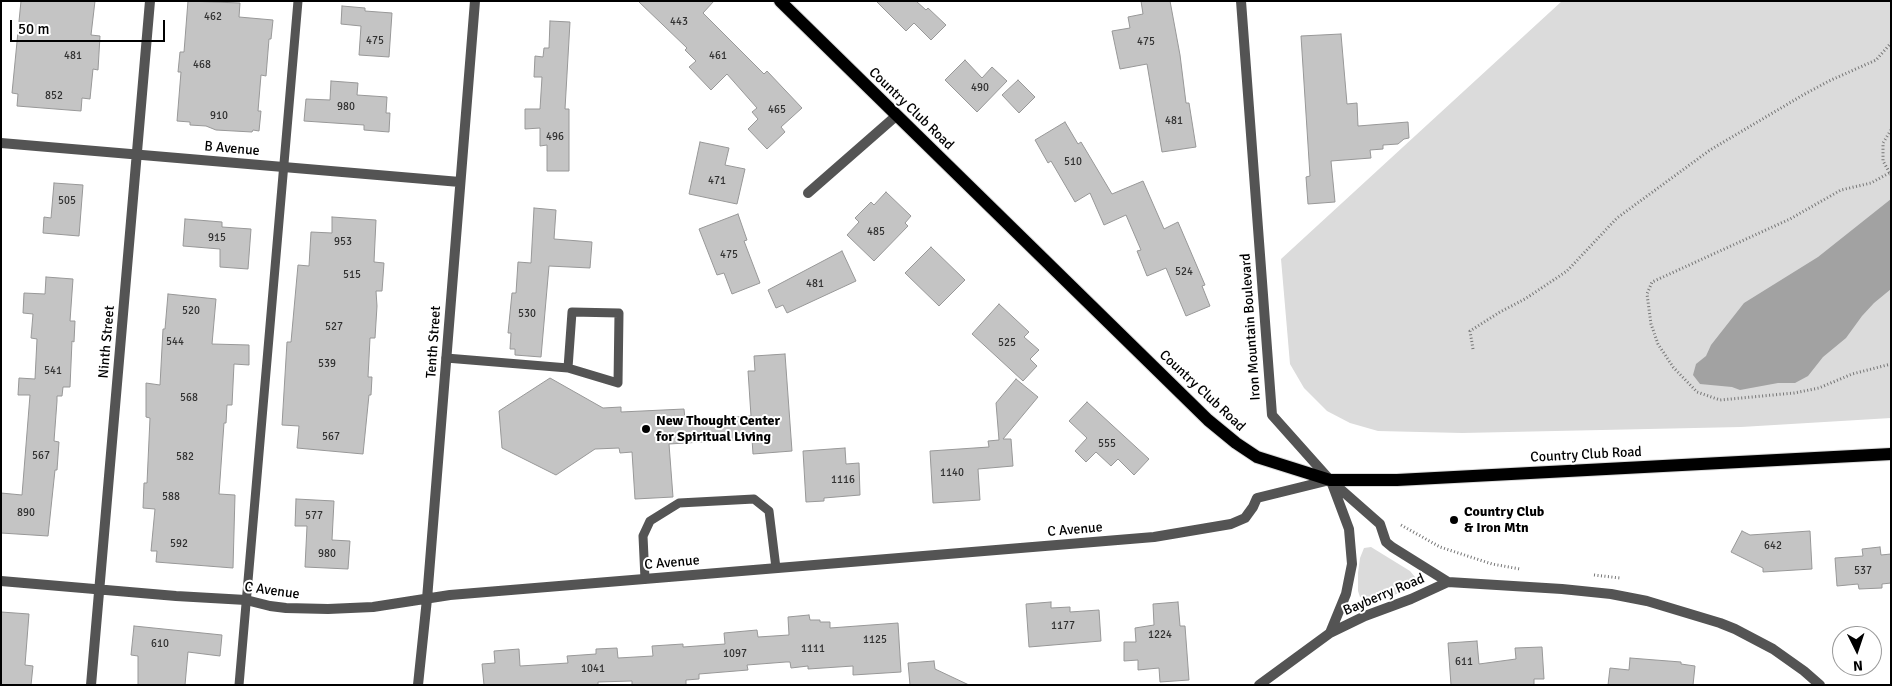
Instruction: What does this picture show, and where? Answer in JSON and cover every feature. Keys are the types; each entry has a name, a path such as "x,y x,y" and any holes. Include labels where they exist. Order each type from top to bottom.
{"main road":[{"name":"Country Club Road","path":"780,1 1214,426 1257,457 1330,480 1406,480 1891,454"}],"street":[{"name":"Ninth Street","path":"91,685 150,1"},
{"name":"Tenth Street","path":"418,685 427,599 475,1"},
{"name":"Iron Mountain Boulevard","path":"1241,1 1272,415 1330,480 1380,524 1386,542 1448,582"},
{"path":"808,194 896,116"},
{"name":"B Avenue","path":"1,143 460,182"},
{"name":"C Avenue","path":"1,581 246,600 270,606 328,609 374,607 450,595 1154,538 1231,524 1244,518 1253,507 1257,498 1330,480"},
{"name":"Bayberry Road","path":"1330,480 1349,529 1352,564 1346,594 1330,633"},
{"path":"1448,582 1509,584 1572,590 1611,594 1647,601 1735,629 1772,649 1804,671 1820,685"},
{"name":"Bayberry Road","path":"1259,685 1330,633 1364,616 1411,599 1448,582"}],"lane":[{"path":"239,685 298,1"},
{"path":"446,358 568,368 618,383 619,313 572,312 568,368"},
{"path":"645,579 643,536 650,521 679,503 754,499 769,512 776,568"}],"path":[{"path":"1473,349 1470,331 1525,299 1567,271 1617,218 1710,150 1810,91 1876,60 1891,43"},
{"path":"1891,130 1883,143 1883,161 1890,174 1871,183 1841,190 1790,219 1652,282 1648,294 1651,324 1658,344 1673,368 1697,392 1720,400 1794,393 1819,388 1852,374 1891,364"},
{"path":"1401,525 1426,540 1456,553 1492,564 1529,571"},
{"path":"1592,575 1617,577 1625,581"}],"shaded area":[{"path":"1562,1 1891,1 1891,418 1741,427 1462,433 1378,431 1350,423 1327,411 1304,388 1290,364 1281,259"},
{"path":"1891,199 1891,289 1874,303 1846,338 1823,357 1808,376 1795,383 1778,383 1740,390 1732,387 1700,384 1693,375 1696,364 1706,356 1711,345 1744,303 1818,257"},
{"path":"1371,547 1410,571 1415,577 1415,585 1410,590 1380,599 1360,597 1358,573 1360,558 1364,548"}],"building":[{"path":"21,1 95,1 91,35 100,36 98,70 93,69 90,99 82,98 81,111 17,106 18,94 12,93"},
{"path":"188,1 240,3 239,17 273,20 271,39 269,39 266,76 261,75 258,111 261,111 259,131 216,130 206,126 190,125 190,122 177,121 181,72 178,72 180,52 184,52"},
{"path":"638,1 714,1 703,13 764,74 767,71 802,108 781,127 785,132 767,149 748,129 758,119 752,112 757,108 727,74 711,90 689,67 696,61 685,50 687,48"},
{"path":"876,1 916,1 926,10 928,8 946,25 931,40 914,23 906,31"},
{"path":"1141,1 1170,1 1180,55 1186,103 1189,103 1196,147 1162,152 1147,64 1120,69 1112,31 1130,28 1128,17 1143,14"},
{"path":"342,6 365,8 365,11 392,13 389,57 359,55 361,26 341,24"},
{"path":"550,21 570,22 565,109 569,109 569,171 547,171 547,145 540,146 540,128 525,129 525,109 540,109 542,77 534,77 535,56 543,57 544,48 549,48"},
{"path":"1341,34 1347,104 1357,103 1358,126 1408,122 1409,138 1404,139 1398,144 1383,145 1383,149 1370,150 1371,158 1331,161 1335,202 1308,204 1306,177 1310,176 1301,36"},
{"path":"965,60 982,78 992,67 1007,81 977,112 945,80"},
{"path":"1018,80 1035,97 1019,113 1002,95"},
{"path":"331,81 358,83 357,95 387,97 386,113 390,113 389,132 364,130 364,125 304,121 306,99 330,100"},
{"path":"1065,122 1078,144 1081,142 1112,194 1143,181 1164,229 1178,222 1205,285 1202,286 1210,306 1186,316 1166,268 1147,276 1137,251 1141,250 1126,215 1104,225 1090,193 1075,202 1051,161 1048,163 1035,140"},
{"path":"700,142 729,148 725,165 745,169 737,204 689,194"},
{"path":"54,183 83,185 79,236 43,233 44,217 51,218"},
{"path":"886,192 911,216 905,223 908,226 874,261 847,235 859,222 855,218 871,202 874,205"},
{"path":"534,208 556,210 554,239 592,242 590,268 549,266 541,357 515,355 515,349 510,349 511,333 508,333 512,293 516,293 518,262 531,263"},
{"path":"738,214 747,240 744,241 760,283 732,294 724,273 717,275 699,229"},
{"path":"332,217 376,220 374,262 384,263 382,291 376,291 375,338 370,338 368,377 372,377 371,395 369,395 363,454 297,448 299,426 282,425 287,342 291,342 298,265 309,266 311,232 332,233"},
{"path":"185,219 222,222 222,227 251,229 248,269 220,267 220,249 183,246"},
{"path":"931,247 965,280 939,306 905,273"},
{"path":"842,251 856,281 787,313 783,305 776,308 768,290"},
{"path":"46,277 73,279 70,321 75,321 70,387 63,387 62,396 57,396 54,441 59,442 48,536 1,533 1,493 22,495 30,395 18,395 19,378 35,379 37,339 31,338 33,314 23,313 24,293 45,294"},
{"path":"168,294 216,299 212,344 249,345 249,365 234,364 232,405 227,405 226,423 224,423 219,494 235,495 233,568 156,562 157,551 151,551 155,509 143,508 144,483 147,483 150,418 146,417 146,383 160,385 163,329 165,329"},
{"path":"999,304 1029,332 1024,337 1039,350 1030,359 1037,366 1023,381 972,334"},
{"name":"New Thought Center for Spiritual Living","path":"785,354 792,451 753,454 752,439 669,444 673,497 635,499 632,452 620,453 619,448 595,449 556,475 502,448 499,411 550,378 603,408 621,407 621,412 684,409 685,420 751,416 748,371 755,371 754,356"},
{"path":"1016,379 1038,397 1003,439 1011,439 1013,466 978,469 980,500 933,503 930,451 989,447 988,441 999,440 996,403"},
{"path":"1087,402 1149,459 1134,475 1118,459 1111,466 1096,452 1086,462 1075,451 1087,438 1069,421"},
{"path":"845,448 846,464 859,463 860,495 824,498 824,501 806,502 803,451"},
{"path":"296,499 334,501 332,540 350,541 348,569 305,567 307,526 295,526"},
{"path":"1742,531 1750,535 1810,531 1812,569 1763,572 1763,568 1731,552"},
{"path":"1880,547 1881,555 1891,554 1891,583 1882,584 1882,588 1859,589 1858,584 1837,586 1835,558 1863,556 1862,549"},
{"path":"1051,602 1051,608 1070,607 1070,612 1099,610 1101,641 1029,647 1026,604"},
{"path":"1178,602 1180,626 1185,626 1189,680 1160,682 1159,668 1138,670 1138,660 1124,661 1124,642 1136,642 1135,628 1154,625 1153,604"},
{"path":"1,612 29,614 25,665 33,666 31,685 1,685"},
{"path":"809,615 810,620 830,622 830,628 898,623 901,672 853,675 853,666 808,669 808,666 791,668 790,662 786,662 747,665 748,670 699,674 699,679 686,680 686,685 632,685 632,681 598,682 598,685 484,685 482,664 495,663 494,651 519,649 520,666 568,663 567,656 596,654 596,649 617,648 618,658 653,656 652,646 683,644 683,647 725,644 724,633 757,630 758,637 789,635 788,617"},
{"path":"134,626 222,635 220,656 188,652 185,685 138,685 138,656 131,655"},
{"path":"1477,641 1479,664 1516,659 1515,648 1542,647 1544,679 1534,679 1534,685 1451,685 1448,643"},
{"path":"1630,658 1681,662 1681,664 1695,666 1693,685 1608,685 1610,668 1629,670"},
{"path":"934,661 935,669 969,685 910,685 908,663"}],"place":[{"name":"New Thought Center for Spiritual Living","path":"646,429"},
{"name":"Country Club & Iron Mtn","path":"1454,520"}]}
